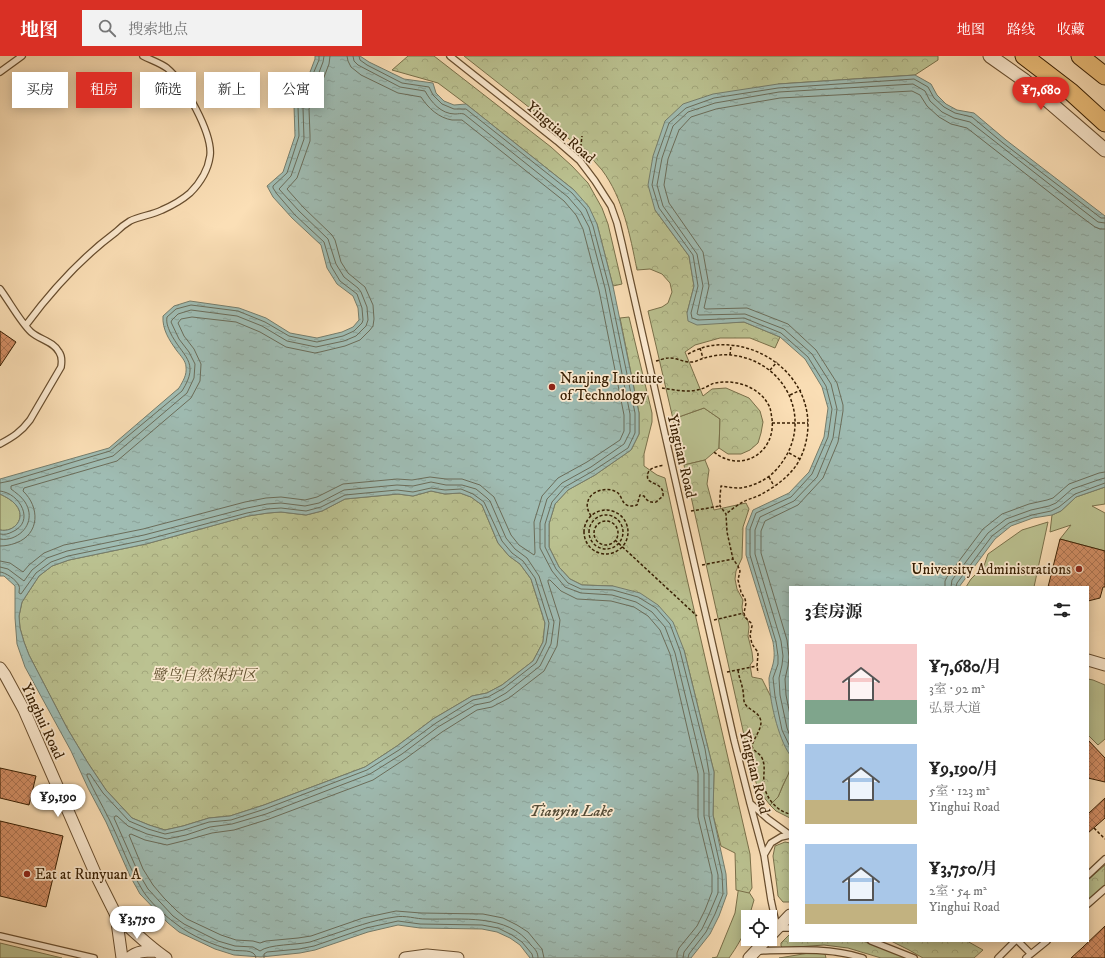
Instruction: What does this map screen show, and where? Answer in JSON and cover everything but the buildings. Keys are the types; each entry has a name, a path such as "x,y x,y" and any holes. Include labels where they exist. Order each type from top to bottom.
{"main road":[{"path":"1024,56 1071,92 1105,123"},
{"path":"1080,56 1105,76"}],"street":[{"path":"990,56 1024,80 1105,150"},
{"path":"1089,660 1105,664"},
{"name":"Yinghui Road","path":"2,672 24,710 93,868 116,915 122,958"},
{"path":"116,915 155,951 166,958"},
{"path":"777,929 789,916"},
{"path":"753,954 760,946"},
{"path":"129,958 133,954 142,950 155,951"},
{"path":"405,958 427,955 458,958"}],"lane":[{"path":"0,72 22,56"},
{"path":"26,325 55,288 74,267 94,249 129,222 161,210 177,202 197,185 209,163 209,146 204,128 187,93 172,72 166,67 143,56"},
{"name":"Yingtian Road","path":"450,56 580,161 595,180 611,206 617,223 637,310 730,724 764,855 772,910"},
{"path":"0,289 30,331 54,345 60,352 62,360 61,367 25,428 17,435 0,444"},
{"path":"750,803 768,819 789,834"},
{"path":"764,855 771,843 781,837 789,835"},
{"path":"1089,874 1105,859"},
{"path":"1089,903 1105,889"},
{"path":"777,931 789,928"},
{"path":"0,936 94,958"},
{"path":"874,942 914,958"},
{"path":"998,958 1016,942"},
{"path":"1018,942 1029,956 1046,942"},
{"path":"753,954 822,950 834,955 852,954 863,958"}],"path":[{"path":"581,152 582,136"},
{"path":"688,354 700,348 715,345 731,345 763,354 777,362 790,376 801,390 806,405 808,423 806,441 800,459 790,473 775,486 742,502 726,514"},
{"path":"730,354 731,345"},
{"path":"700,348 703,358"},
{"path":"656,361 668,358 692,362 717,355 730,354 745,358 770,370 783,383 790,395 796,423 794,438 781,465 769,477 755,484 740,488 721,486 720,506 726,514 727,532 733,559 740,571 738,580 740,592 746,603 744,613 751,622 752,626 750,635 752,644 758,654 756,666 758,673"},
{"path":"770,370 777,362"},
{"path":"662,388 690,391 724,381 739,383 752,388 762,396 770,408 772,423 771,436 766,446 748,460 737,462 720,457 714,452"},
{"path":"790,395 801,390"},
{"path":"772,423 808,423"},
{"path":"788,453 800,459"},
{"path":"591,516 587,506 588,499 591,495 601,490 614,491 625,504 632,506 637,505 640,495 644,496 650,503 656,502 663,496 662,489 659,485 648,480 648,472 652,468 666,464"},
{"path":"769,477 775,486"},
{"path":"690,511 720,506"},
{"path":"605,510 619,514 625,520 628,526 629,534 627,542 622,548 617,552 610,554 596,552 590,548 584,536 584,528 586,522 591,516 597,512 605,510"},
{"path":"607,515 614,517 622,526 622,539 618,544 614,548 607,550 595,546 589,536 591,523 601,516 607,515"},
{"path":"603,521 612,523 616,526 618,531 615,540 611,543 602,544 595,537 594,532 596,527 603,521"},
{"path":"615,540 700,619"},
{"path":"702,565 733,559"},
{"path":"714,620 744,613"},
{"path":"726,673 756,666"},
{"path":"738,670 745,704 754,710 760,718 761,724 752,746 764,762 765,789 774,805 780,810 789,814"},
{"path":"1094,828 1105,839"}],"green space":[{"path":"408,56 434,56 551,147 588,183 602,208 608,224 622,284 613,286 597,224 574,190 438,83 392,70"},
{"path":"464,56 938,56 938,60 915,75 778,84 655,210 689,256 694,286 687,313 722,323 744,322 780,337 775,348 750,338 720,338 695,345 685,352 703,396 712,389 726,388 749,398 760,411 763,422 761,433 758,443 750,450 741,454 728,454 719,448 720,419 704,408 673,419 648,311 662,307 668,303 672,292 670,283 662,274 650,269 637,270 625,217 615,193 602,170 587,153"},
{"path":"629,317 652,413 652,422 644,454 644,466 657,475 665,478 750,854 752,888 749,893 736,890 735,853 721,846 713,815 714,772 684,650 613,586 582,585 570,579 559,567 549,547 549,524 555,504 568,490 595,475 631,450 639,434 639,413 620,318"},
{"path":"704,408 720,419 719,448 705,460 684,465 673,419"},
{"path":"705,460 709,470 707,484 714,510 746,503 749,509 743,527 742,558 736,571 735,579 737,589 743,600 743,615 748,621 748,636 753,661 750,665 752,677 762,679 771,697 789,750 788,775 778,797 770,805 759,791 752,771 684,465"},
{"path":"1105,487 1105,504 1092,506 1105,513 1105,551 1060,539 1071,525 1050,532 1052,515 1061,511 1076,497"},
{"name":"鹭鸟自然保护区","path":"431,491 445,494 460,493 471,497 482,505 498,543 509,556 520,564 531,579 545,623 543,642 533,661 502,685 487,693 472,696 433,719 397,746 365,767 264,805 230,816 209,818 165,830 132,818 106,790 88,763 67,728 29,655 24,642 20,628 19,616 22,602 39,576 52,566 69,560 146,544 248,516 281,512 306,515 322,511 345,499 398,494 413,496"},
{"path":"0,494 14,503 19,510 20,515 17,524 10,529 0,530"},
{"path":"1048,522 1034,586 967,586 971,579 984,566 988,554 1022,530"},
{"path":"1089,679 1105,685 1105,739 1098,745 1089,736"},
{"path":"789,771 789,818 776,811 770,805 778,797"},
{"path":"785,842 789,843 789,902 783,902 778,896 773,856 775,846"},
{"path":"1105,865 1105,886 1089,900 1089,879"},
{"path":"740,878 754,900 751,910 741,910 741,939 729,958 712,958 717,957 735,913"},
{"path":"789,935 789,942 866,942 880,946 908,958 881,958 848,948 824,945 783,948 781,943"},
{"path":"893,942 969,942 983,950 974,958 923,958"},
{"path":"0,943 62,958 0,958"},
{"path":"815,952 825,954 826,958 779,958"}],"water":[{"name":"Tianyin Lake","path":"315,56 360,56 404,79 433,83 436,93 444,101 454,105 466,104 574,190 589,207 597,224 613,286 639,413 639,434 631,450 595,475 568,490 555,504 549,524 549,547 559,567 570,579 582,585 613,586 640,593 658,605 673,622 684,650 714,772 713,815 726,874 727,894 719,916 710,934 691,958 530,958 520,945 497,932 482,929 420,928 398,925 368,932 315,950 300,953 261,957 234,955 215,949 179,932 168,923 140,894 71,751 25,667 17,644 15,586 4,576 0,576 0,530 14,527 17,524 20,515 19,510 14,503 0,494 0,479 109,448 179,388 185,375 186,365 183,358 169,339 163,321 163,316 174,306 190,301 239,308 266,318 290,333 317,338 342,332 353,327 359,320 358,308 353,296 337,284 327,268 321,245 292,218 273,197 267,186 283,172 295,136 294,108 324,108 324,72 310,72","holes":["431,491 445,494 460,493 471,497 482,505 498,543 509,556 520,564 531,579 545,623 543,642 533,661 502,685 487,693 472,696 433,719 397,746 365,767 264,805 230,816 209,818 165,830 132,818 106,790 67,728 29,655 24,642 20,628 19,616 22,602 39,576 52,566 69,560 146,544 248,516 281,512 306,515 322,511 345,499 398,494 413,496"]},
{"path":"915,75 931,84 937,95 946,104 957,110 974,113 1006,140 1105,216 1105,487 1076,497 1061,511 1052,515 1033,518 1011,526 995,539 960,586 789,586 789,753 778,729 772,707 769,678 774,658 773,642 746,555 746,528 753,510 789,493 809,472 824,437 828,408 822,387 805,359 780,337 744,322 697,325 688,321 687,313 694,286 689,256 655,210 648,185 653,156 665,121 683,104 713,94 778,84"}],"place":[{"name":"Nanjing Institute of Technology","path":"552,387"},
{"name":"University Administrations","path":"1079,569"},
{"name":"Eat at Runyuan A","path":"27,874"}]}
